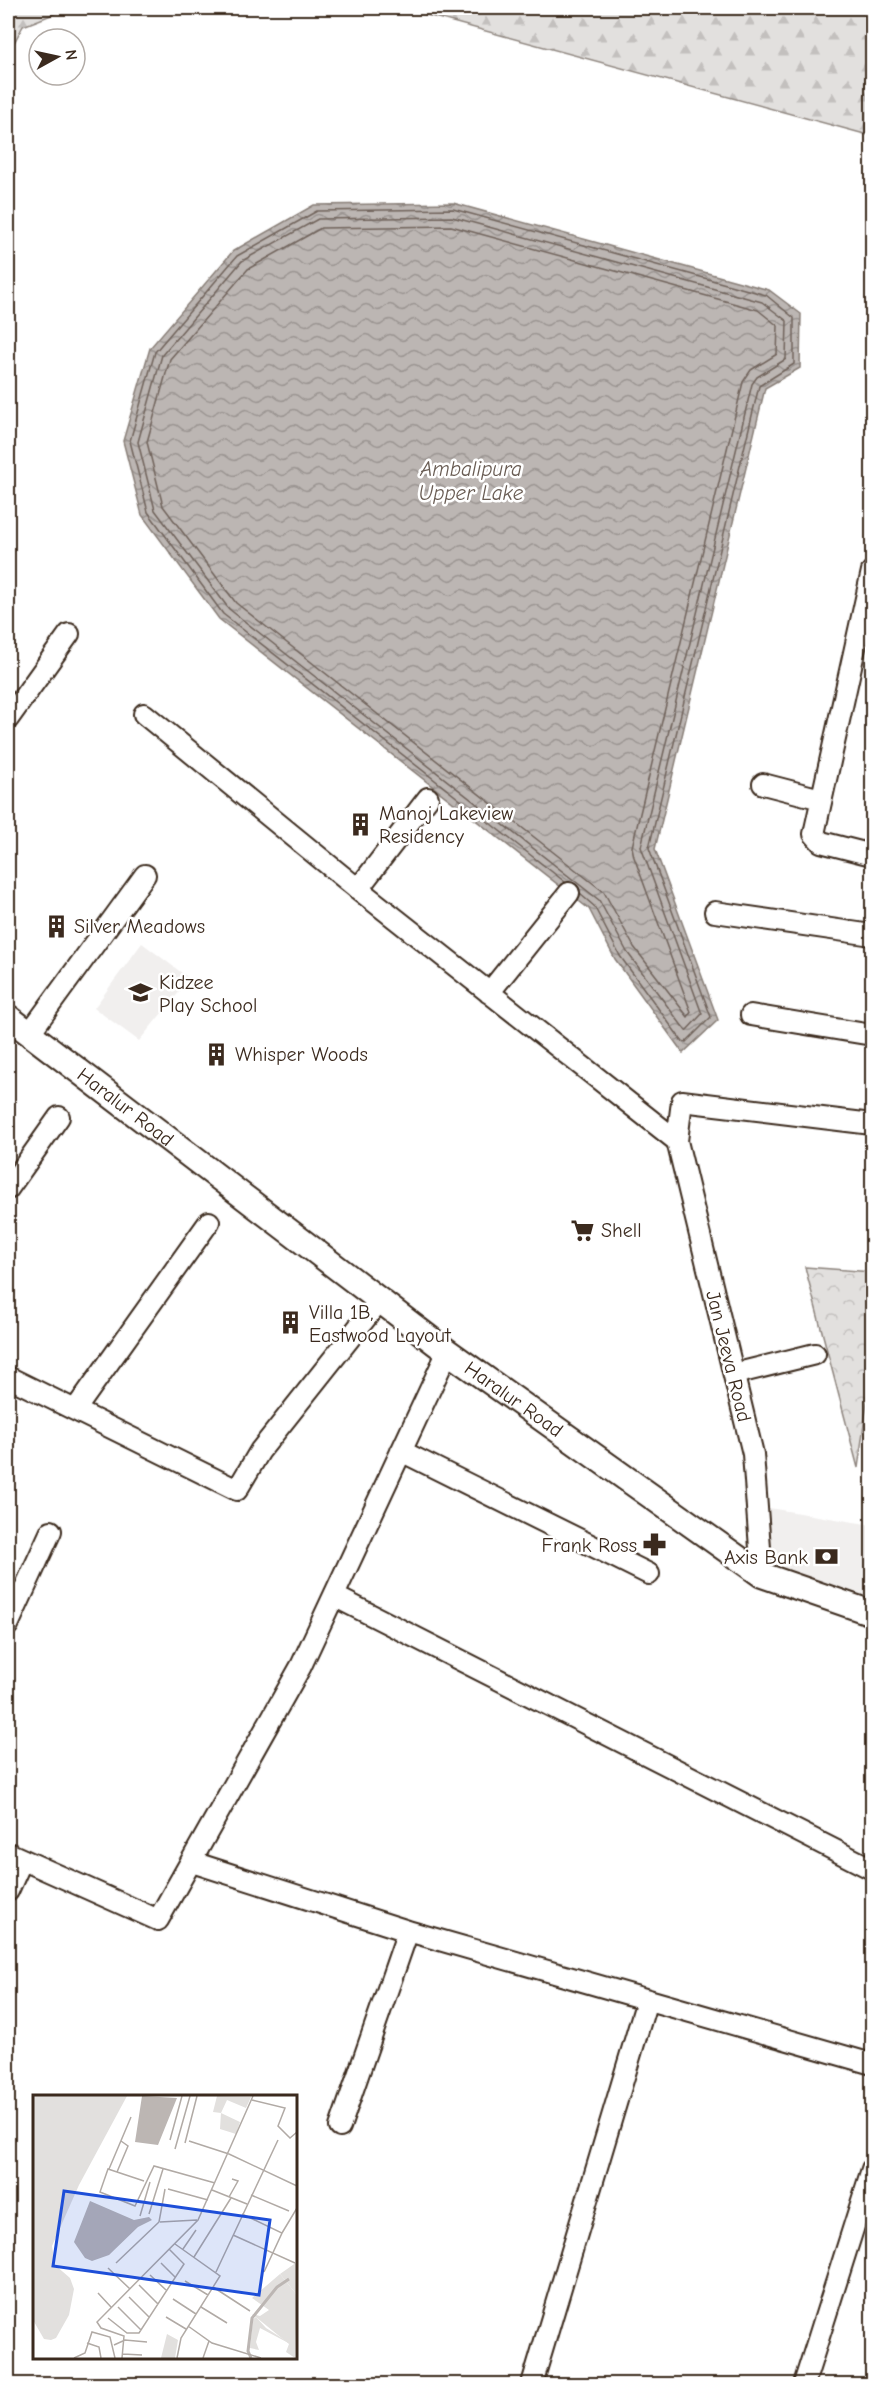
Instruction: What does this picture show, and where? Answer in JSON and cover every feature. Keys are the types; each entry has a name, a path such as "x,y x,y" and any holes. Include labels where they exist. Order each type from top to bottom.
{"street":[{"path":"873,571 814,834 821,842 873,855"},
{"path":"8,719 69,634"},
{"path":"144,714 358,889 677,1141"},
{"path":"763,784 821,799"},
{"path":"358,889 428,798"},
{"path":"29,1034 145,875"},
{"path":"489,993 568,893"},
{"path":"715,912 873,935"},
{"path":"751,1015 873,1035"},
{"name":"Haralur Road","path":"8,1017 448,1351 762,1575 873,1613"},
{"path":"677,1141 682,1101 873,1124"},
{"path":"8,1189 59,1117"},
{"name":"Jan Jeeva Road","path":"677,1141 753,1454 762,1575"},
{"path":"75,1410 209,1222"},
{"path":"8,1377 237,1490 260,1451 380,1300"},
{"path":"8,1891 15,1856 158,1920 301,1666 448,1351"},
{"path":"734,1374 815,1354"},
{"path":"401,1451 649,1574"},
{"path":"8,1625 51,1531"},
{"path":"334,1596 873,1869"},
{"path":"192,1862 408,1931 873,2064"},
{"path":"340,2127 408,1931"},
{"path":"532,2385 647,2000"},
{"path":"804,2385 873,2169"}],"shaded area":[{"name":"Kidzee Play School","path":"142,943 190,979 139,1041 94,1008"},
{"path":"763,1507 872,1525 872,1603 766,1572"}],"green space":[{"path":"8,8 69,8 23,26 8,54"},
{"path":"401,8 872,8 872,136"},
{"path":"805,1267 872,1272 872,1366 858,1468"}],"water":[{"name":"Ambalipura Upper Lake","path":"453,203 769,290 801,314 800,368 765,388 655,849 718,1020 683,1053 615,959 589,909 219,619 142,515 123,441 150,348 233,251 314,205"}],"place":[{"name":"Manoj Lakeview Residency","path":"361,824"},
{"name":"Silver Meadows","path":"56,926"},
{"name":"Kidzee Play School","path":"141,993"},
{"name":"Whisper Woods","path":"217,1054"},
{"name":"Shell","path":"583,1230"},
{"name":"Villa 1B, Eastwood Layout","path":"291,1323"},
{"name":"Frank Ross","path":"655,1545"},
{"name":"Axis Bank","path":"826,1557"}]}
